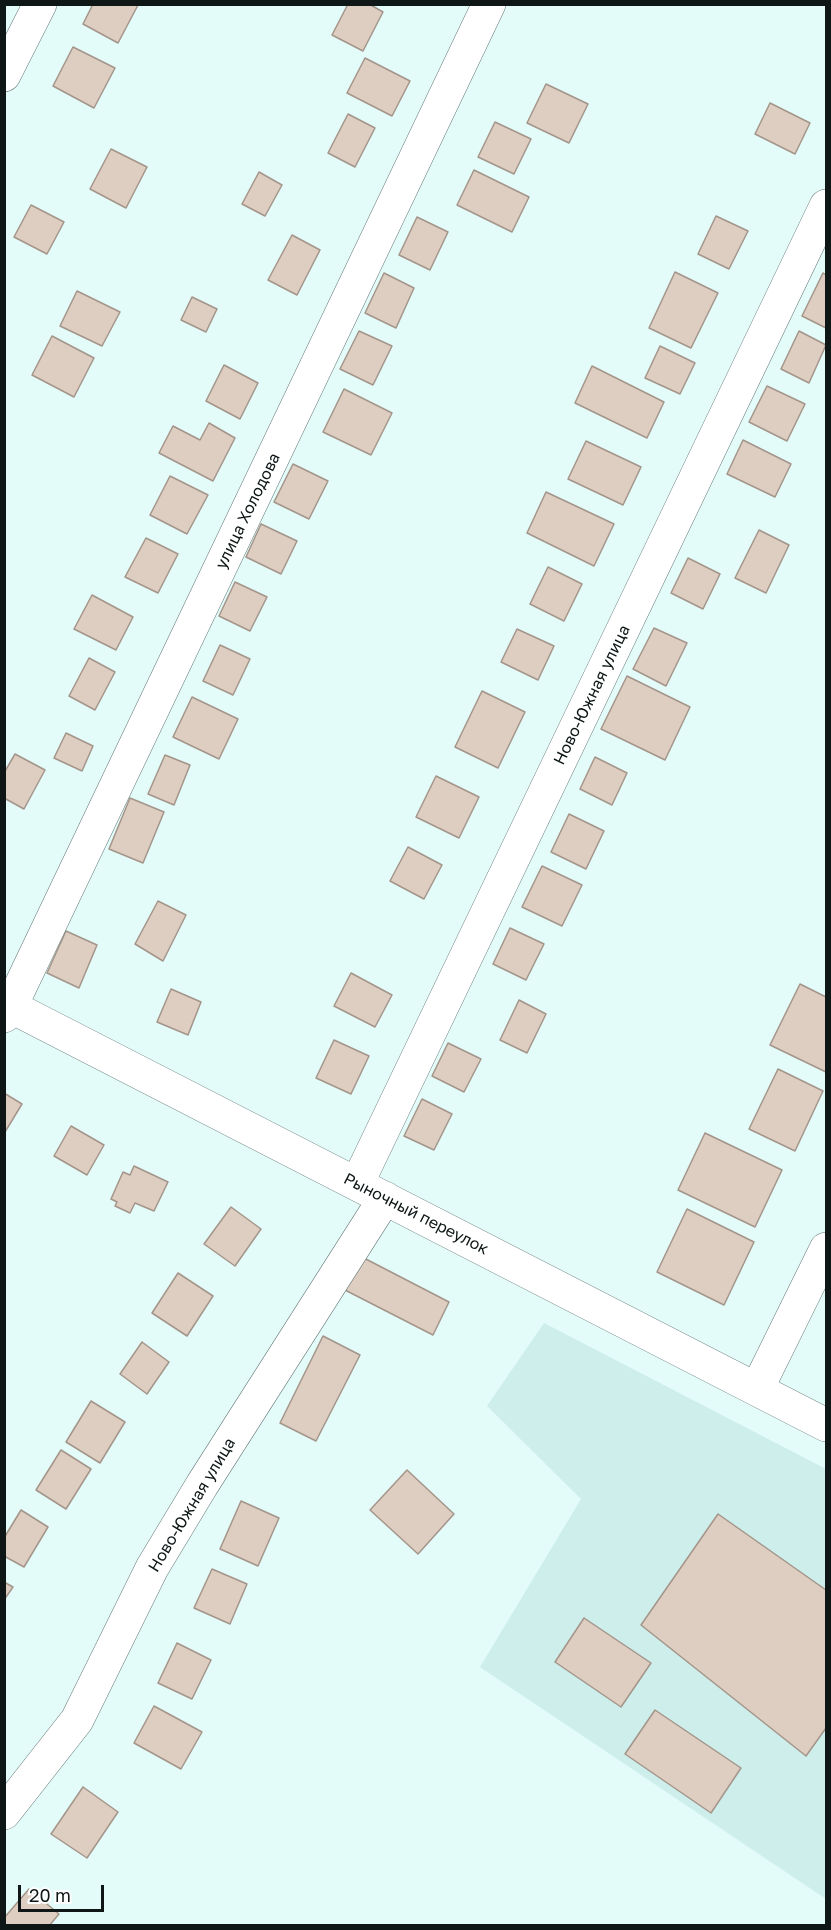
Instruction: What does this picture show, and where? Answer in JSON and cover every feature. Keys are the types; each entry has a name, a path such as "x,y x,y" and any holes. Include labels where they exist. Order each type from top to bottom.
{"street":[{"path":"4,75 40,4"},
{"name":"улица Холодова","path":"7,1008 489,4"},
{"name":"Ново-Южная улица","path":"357,1184 826,206"},
{"name":"Рыночный переулок","path":"7,1008 385,1198 826,1425"},
{"name":"Ново-Южная улица","path":"4,1813 77,1720 152,1568 202,1485 385,1198"},
{"path":"757,1389 826,1249"}],"shaded area":[{"path":"544,1323 826,1469 826,1899 480,1667 581,1499 487,1406"}],"building":[{"path":"93,4 138,5 118,43 83,24"},
{"path":"348,4 369,4 383,12 363,51 332,35"},
{"path":"73,47 115,68 94,108 53,86"},
{"path":"365,58 410,81 392,116 347,93"},
{"path":"546,84 588,104 569,143 527,123"},
{"path":"770,103 810,123 795,154 755,134"},
{"path":"348,114 375,128 355,167 328,153"},
{"path":"495,122 531,139 514,174 478,157"},
{"path":"111,149 147,167 126,208 90,189"},
{"path":"474,170 529,197 512,232 457,205"},
{"path":"259,172 282,185 265,216 242,204"},
{"path":"31,205 64,222 47,254 14,237"},
{"path":"716,216 748,231 729,269 698,254"},
{"path":"417,217 448,232 430,270 399,255"},
{"path":"292,235 320,250 297,295 268,280"},
{"path":"675,272 718,293 691,348 649,328"},
{"path":"384,273 414,288 396,328 365,313"},
{"path":"823,273 826,275 826,328 802,316"},
{"path":"77,291 120,312 102,346 60,326"},
{"path":"192,297 217,309 206,332 181,320"},
{"path":"359,331 392,346 373,385 340,369"},
{"path":"799,331 826,345 809,383 781,369"},
{"path":"52,336 94,358 74,397 32,375"},
{"path":"660,346 695,363 680,394 645,378"},
{"path":"224,365 258,383 240,419 206,401"},
{"path":"592,366 664,402 647,438 575,403"},
{"path":"767,386 805,404 787,441 749,422"},
{"path":"344,389 392,413 371,455 323,432"},
{"path":"209,423 235,438 213,481 159,453 173,426 200,440"},
{"path":"743,440 791,464 775,497 727,474"},
{"path":"586,441 641,467 623,505 568,479"},
{"path":"293,464 328,481 309,519 274,502"},
{"path":"170,476 208,495 187,534 150,515"},
{"path":"546,492 614,524 594,566 527,533"},
{"path":"261,524 297,541 281,574 246,557"},
{"path":"759,530 789,545 766,593 735,578"},
{"path":"146,538 178,554 158,593 125,577"},
{"path":"688,558 720,574 703,609 671,593"},
{"path":"548,567 582,584 564,621 530,604"},
{"path":"235,582 267,597 250,631 219,616"},
{"path":"92,595 133,617 116,650 74,629"},
{"path":"654,628 687,643 666,686 633,669"},
{"path":"517,629 554,646 538,680 501,662"},
{"path":"220,645 250,659 233,695 203,681"},
{"path":"89,658 115,672 95,710 69,696"},
{"path":"627,676 690,707 665,760 601,729"},
{"path":"482,691 525,712 498,768 455,747"},
{"path":"192,697 238,719 219,759 173,737"},
{"path":"66,733 93,746 82,771 54,758"},
{"path":"15,754 45,770 24,809 4,798 4,773"},
{"path":"165,755 190,765 174,805 148,794"},
{"path":"595,757 627,773 612,805 580,789"},
{"path":"436,776 479,797 459,838 416,817"},
{"path":"130,798 164,812 143,863 109,849"},
{"path":"569,814 604,831 586,869 551,852"},
{"path":"408,847 442,865 424,899 390,881"},
{"path":"542,866 582,885 562,926 522,907"},
{"path":"158,901 186,915 163,961 135,944"},
{"path":"510,928 544,944 526,980 493,964"},
{"path":"66,931 97,945 79,988 47,973"},
{"path":"351,973 392,995 375,1027 334,1006"},
{"path":"800,984 826,997 826,1072 770,1045"},
{"path":"171,989 201,1002 188,1035 157,1022"},
{"path":"519,1000 546,1014 527,1053 500,1040"},
{"path":"334,1040 369,1056 351,1094 316,1078"},
{"path":"448,1043 481,1059 464,1092 432,1076"},
{"path":"778,1069 823,1091 795,1151 749,1129"},
{"path":"4,1093 22,1104 5,1132 4,1132"},
{"path":"422,1099 452,1114 434,1150 404,1136"},
{"path":"71,1126 104,1145 87,1175 54,1156"},
{"path":"705,1133 782,1170 755,1227 678,1190"},
{"path":"134,1166 168,1182 154,1211 135,1203 130,1213 115,1206 117,1202 111,1199 123,1172 130,1175"},
{"path":"231,1207 261,1229 235,1266 204,1244"},
{"path":"687,1209 754,1242 724,1305 657,1272"},
{"path":"360,1256 449,1302 433,1335 343,1289"},
{"path":"178,1273 213,1296 187,1336 152,1313"},
{"path":"323,1336 360,1355 316,1441 280,1423"},
{"path":"142,1342 169,1362 147,1394 120,1374"},
{"path":"91,1401 125,1422 100,1463 66,1442"},
{"path":"61,1450 91,1469 66,1509 36,1490"},
{"path":"407,1470 454,1514 418,1554 370,1510"},
{"path":"241,1501 279,1518 258,1566 220,1549"},
{"path":"21,1510 48,1527 24,1567 4,1556 4,1538"},
{"path":"718,1514 826,1590 826,1728 806,1756 641,1625"},
{"path":"212,1569 247,1584 230,1624 194,1608"},
{"path":"4,1582 13,1587 4,1600"},
{"path":"584,1618 651,1663 621,1707 555,1662"},
{"path":"177,1643 211,1660 192,1699 158,1683"},
{"path":"154,1706 202,1732 181,1769 134,1743"},
{"path":"655,1710 741,1768 711,1813 625,1754"},
{"path":"83,1787 118,1812 87,1858 51,1834"},
{"path":"29,1889 59,1914 49,1926 4,1926 4,1918"}]}
